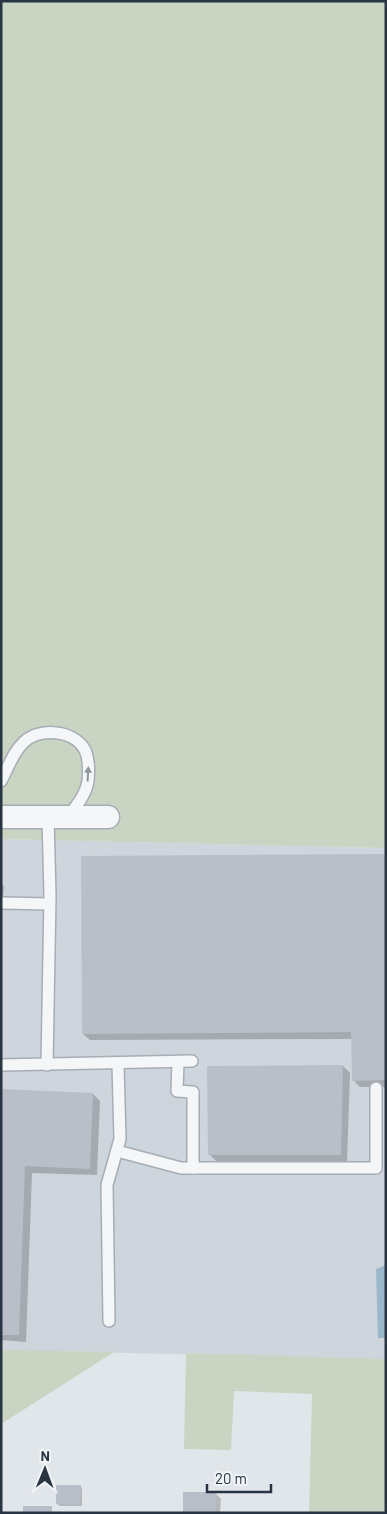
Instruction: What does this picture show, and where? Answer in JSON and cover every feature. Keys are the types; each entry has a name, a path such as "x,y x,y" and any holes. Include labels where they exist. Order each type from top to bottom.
{"street":[{"path":"1,817 108,817"}],"lane":[{"path":"1,781 18,749 28,739 41,733 58,733 67,736 84,749 88,765 88,781 85,792 58,817 49,904 47,1065"},
{"path":"3,902 49,904"},
{"path":"178,1062 178,1091 193,1092 193,1168"},
{"path":"1,1065 192,1062"},
{"path":"108,1321 107,1185 110,1168 120,1139 118,1064"},
{"path":"117,1151 181,1168 376,1168 376,1088"}],"shaded area":[{"path":"1,839 386,848 386,1359 1,1350"}],"green space":[{"path":"1,1 386,1 386,848 1,839"},
{"path":"1,1350 114,1352 1,1424"},
{"path":"186,1353 386,1359 386,1513 309,1513 312,1394 234,1391 231,1450 184,1449"}],"water":[{"path":"386,1265 386,1338 378,1338 376,1269"}],"building":[{"path":"386,854 386,1080 352,1081 351,1032 82,1034 81,856"},
{"path":"343,1065 341,1155 208,1155 207,1066"},
{"path":"1,1089 93,1093 90,1169 25,1166 19,1335 1,1335"},
{"path":"56,1485 81,1485 80,1504 56,1504"},
{"path":"183,1492 216,1492 216,1513 183,1513"},
{"path":"23,1506 52,1506 52,1513 23,1513"}]}
